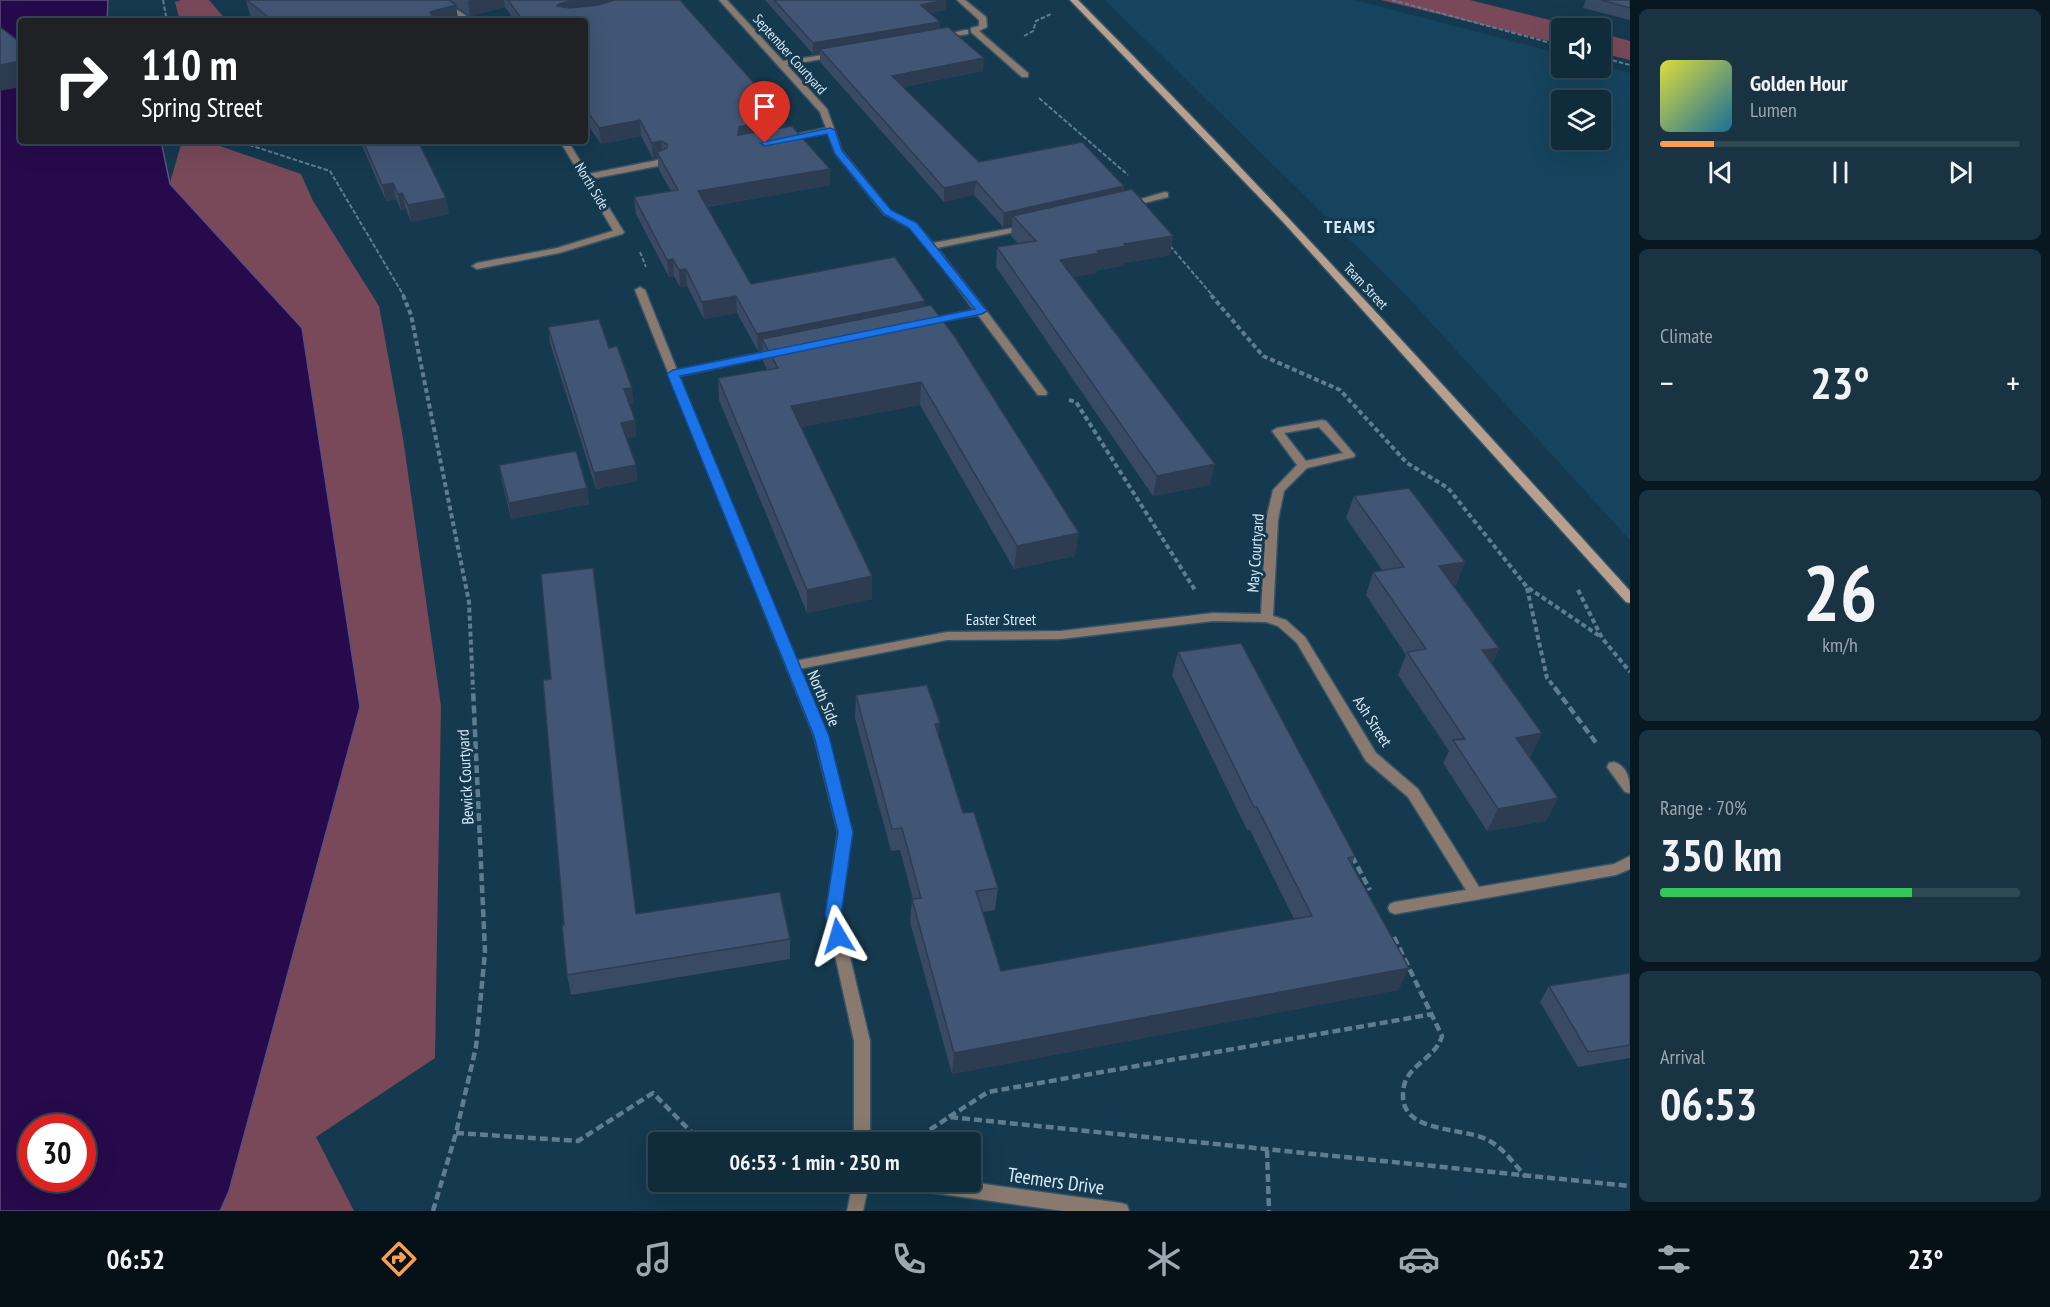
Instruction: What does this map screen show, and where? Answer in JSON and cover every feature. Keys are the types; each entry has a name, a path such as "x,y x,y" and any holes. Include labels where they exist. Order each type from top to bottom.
{"street":[{"path":"437,0 465,18"},
{"name":"September Courtyard","path":"723,0 824,111 838,152 887,212 913,226 982,311"},
{"path":"930,38 983,27 983,19 961,0"},
{"name":"Team Street","path":"1074,0 1290,226 1630,599"},
{"path":"974,30 1025,75"},
{"path":"781,64 839,54"},
{"path":"776,141 830,130"},
{"name":"North Side","path":"566,144 619,232"},
{"path":"586,177 663,162"},
{"path":"1119,207 1165,195"},
{"path":"931,246 1031,226"},
{"path":"477,266 559,250 619,232"},
{"name":"North Side","path":"640,290 821,736 845,832 833,915 862,1041 862,1132"},
{"path":"913,325 982,311 1042,393"},
{"path":"673,374 788,350"},
{"path":"1322,423 1350,454 1315,463 1303,465 1277,431 1322,423"},
{"name":"May Courtyard","path":"1267,618 1272,520 1279,490 1303,465"},
{"name":"Easter Street","path":"791,666 947,636 1061,635 1213,617"},
{"name":"Ash Street","path":"1213,617 1267,618 1282,623 1302,640 1371,757 1413,793 1476,894"},
{"path":"1614,767 1630,788"},
{"path":"1395,908 1616,869 1630,862"},
{"name":"Teemers Drive","path":"981,1191 1121,1211"},
{"path":"855,1211 859,1192"}],"path":[{"path":"163,0 166,18"},
{"path":"1392,0 1551,43"},
{"path":"991,45 1021,38 1033,31 1036,21 1044,15 1054,13"},
{"path":"1611,60 1630,65"},
{"path":"1032,92 1153,198"},
{"name":"Bewick Courtyard","path":"246,144 330,171 401,290 411,315 469,602 485,952 476,1047 456,1132 433,1211"},
{"path":"619,232 635,239 652,280 640,290"},
{"path":"1602,638 1527,587 1547,678 1614,767"},
{"path":"1395,908 1381,912 1442,1036 1441,1045 1408,1077 1404,1087 1407,1109 1416,1120 1425,1125 1486,1139 1497,1146 1526,1177"},
{"path":"927,1132 988,1092 1432,1014"},
{"path":"456,1132 578,1141 653,1093 691,1132"},
{"path":"950,1117 1630,1186"},
{"path":"1267,1150 1269,1211"}],"shaded area":[{"path":"0,0 108,0 107,18 18,18 18,144 162,144 170,184 302,328 360,707 229,1191 220,1211 0,1211"},
{"path":"209,0 224,18 179,18 175,2"},
{"path":"1105,0 1355,0 1551,51 1551,78 1611,78 1611,68 1630,73 1630,540 1402,291"},
{"path":"1381,0 1470,0 1551,20 1551,42"},
{"path":"1611,36 1630,41 1630,60 1611,55"},
{"path":"0,91 18,134 18,144 162,144 170,183 181,144 214,144 301,174 313,201 379,306 403,438 441,706 435,1058 316,1137 354,1211 0,1211"}],"building":[{"path":"247,0 449,0 456,5 430,12 433,18 269,18"},
{"path":"508,0 576,0 557,6 570,8 598,5 615,0 680,0 785,118 739,127 738,135 792,126 830,169 698,191 751,284 895,257 925,301 757,334 736,296 702,302 686,269 679,270 673,259 667,260 634,197 678,190 657,152 667,148 667,144 661,141 652,143 640,120 599,128 588,112 588,18 521,18"},
{"path":"774,0 945,0 921,5 940,22 813,43"},
{"path":"1601,0 1630,0 1630,8"},
{"path":"0,27 18,41 18,62 0,65"},
{"path":"948,27 984,58 892,76 979,162 1082,142 1124,186 1004,213 976,181 944,188 820,49"},
{"path":"364,144 419,144 446,198 408,205 402,193 398,194 393,183 382,185"},
{"path":"1132,189 1173,236 1124,244 1126,246 1060,260 1215,464 1157,476 997,247 1036,241 1013,216"},
{"path":"931,305 955,337 1079,533 1017,546 921,382 791,406 872,576 807,590 718,378 778,368 762,339"},
{"path":"599,319 609,348 617,346 632,388 624,389 635,420 621,423 636,465 594,473 548,327"},
{"path":"576,451 587,488 509,503 499,465"},
{"path":"1409,488 1465,562 1439,566 1499,648 1482,650 1542,733 1516,738 1558,798 1498,809 1453,740 1465,739 1407,652 1426,649 1373,572 1404,567 1354,496"},
{"path":"593,568 636,914 780,892 790,939 567,975 543,680 551,679 541,574"},
{"path":"1241,643 1355,856 1348,858 1409,968 954,1053 912,899 921,898 902,828 892,829 856,695 927,685 940,723 935,724 963,813 974,812 998,888 976,891 1001,971 1312,916 1257,807 1254,807 1178,652"},
{"path":"1630,973 1630,1045 1588,1052 1549,986"}],"district":[{"name":"TEAMS","path":"1350,226"}],"route":[{"path":"765,143 830,130 838,152 887,212 913,226 982,311 673,374 821,736 845,832 833,915 838,936"}]}
